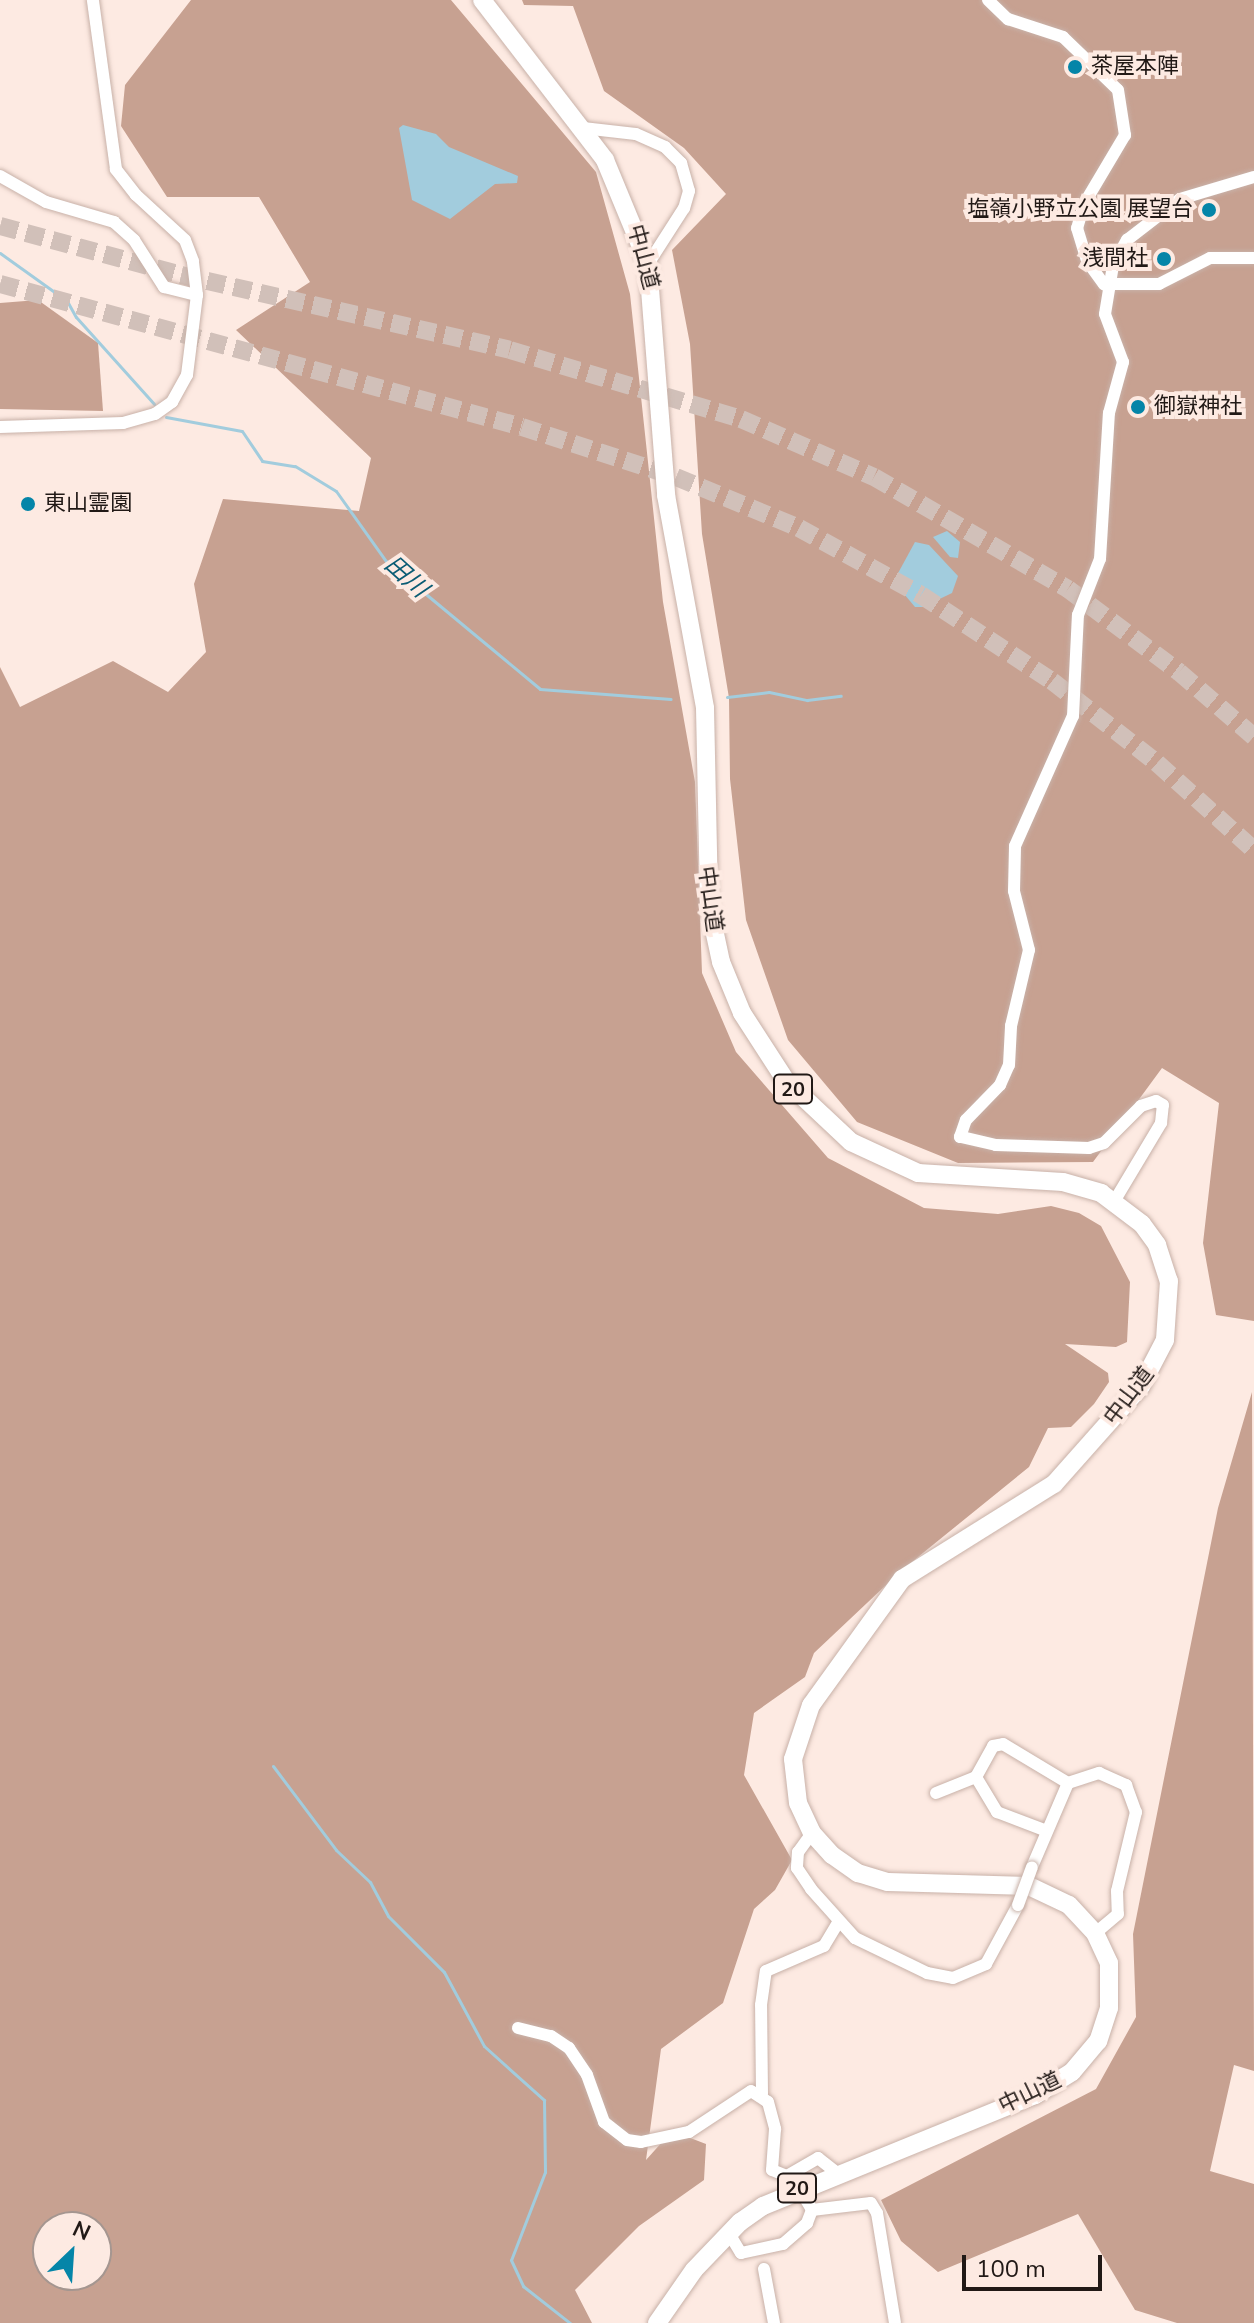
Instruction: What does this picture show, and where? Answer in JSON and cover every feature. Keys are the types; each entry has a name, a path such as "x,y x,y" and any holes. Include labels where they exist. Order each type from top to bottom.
{"highway":[{"name":"中山道","path":"482,0 583,128 618,184 648,264 666,495 705,708 709,906 721,962 742,1013 767,1056 808,1105 882,1160 944,1177 1063,1182 1115,1200 1157,1245 1169,1281 1168,1326 1159,1355 1141,1386 1054,1484 921,1563 868,1620 811,1705 796,1742 796,1794 812,1833 844,1865 873,1879 1029,1886 1069,1905 1095,1933 1109,1963 1109,2008 1098,2041 1072,2072 1035,2095 836,2172 751,2214 687,2278 657,2323"}],"street":[{"path":"0,427 123,423 155,414 183,388 197,295 185,240 136,195 116,169 93,0"},
{"path":"988,0 1008,19 1063,37 1118,90 1125,135 1084,204 1077,228 1087,261 1108,286"},
{"path":"583,128 636,134 665,147 681,163 689,191 684,208 648,264"},
{"path":"0,176 46,202 114,222 134,240 164,287 197,295"},
{"path":"1115,1200 1161,1123 1164,1113 1156,1101 1141,1106 1104,1143 1089,1148 1014,1146 960,1137 966,1120 1000,1085 1009,1065 1011,1026 1029,950 1014,891 1015,846 1073,716 1078,615 1100,559 1109,413 1123,362 1105,314 1108,286 1121,247 1173,204 1195,191 1254,177"},
{"path":"1108,286 1167,282 1210,258 1254,258"},
{"path":"936,1793 976,1777 993,1746 1003,1744 1068,1783"},
{"path":"812,1833 798,1852 797,1868 839,1921 879,1953 953,1978 986,1964 1018,1905 1068,1783 1099,1773 1126,1785 1134,1797 1136,1812 1117,1891 1118,1914 1095,1933"},
{"path":"976,1777 997,1812 1047,1831"},
{"path":"836,2172 818,2158 787,2176 772,2170 775,2129 762,2094 761,2005 766,1971 824,1946 839,1921"},
{"path":"518,2028 551,2036 569,2048 587,2075 604,2122 627,2140 641,2142 689,2132 741,2094 762,2094"},
{"path":"799,2188 812,2210"},
{"path":"812,2210 871,2203 877,2213 895,2323"},
{"path":"730,2235 741,2253 783,2244 807,2223 812,2210"},
{"path":"764,2269 774,2323"}],"shaded area":[{"path":"191,0 451,0 596,172 630,294 663,602 695,782 702,973 736,1052 828,1158 924,1208 998,1214 1051,1206 1079,1213 1101,1226 1130,1282 1127,1342 1116,1347 1065,1344 1108,1373 1109,1382 1094,1404 1071,1427 1048,1428 1029,1467 902,1570 814,1653 805,1677 754,1713 744,1775 792,1860 775,1890 754,1909 723,2003 661,2049 646,2160 672,2131 706,2144 704,2180 639,2226 575,2290 592,2323 0,2323 0,667 20,707 113,661 168,692 206,652 194,584 223,499 359,511 371,458 236,330 310,282 259,197 167,197 121,126 125,85"},
{"path":"522,0 1254,0 1254,1321 1216,1315 1203,1243 1219,1103 1162,1068 1093,1162 958,1163 857,1122 788,1040 746,920 730,779 729,698 702,534 690,344 672,250 726,194 684,148 604,91 573,6 524,5"},
{"path":"38,300 98,343 103,411 0,409 0,303"},
{"path":"1252,1392 1254,2071 1234,2065 1210,2171 1254,2184 1254,2323 1177,2323 1135,2310 1078,2214 938,2272 901,2241 881,2200 1096,2089 1136,2017 1133,1934 1218,1508"}],"water":[{"path":"403,125 436,134 449,147 518,176 517,183 495,184 450,219 412,200 399,128"},
{"path":"947,531 960,542 958,558 950,557 933,537"},
{"path":"915,542 929,545 958,576 952,593 923,607 915,607 899,588 897,575"}],"waterway":[{"name":"田川","path":"0,253 67,301 76,317 154,404"},
{"name":"田川","path":"166,417 242,431 262,461 295,466 336,491 386,561 540,689 671,699"},
{"name":"田川","path":"727,697 769,692 807,700 841,696"},
{"path":"273,1766 336,1850 370,1882 388,1916 444,1972 484,2046 544,2100 545,2172 511,2260 523,2286 570,2323"}],"tunnel":[{"path":"0,226 181,275 510,350 741,419 874,477 1068,589 1179,672 1254,737"},
{"path":"0,284 522,427 676,477 799,528 921,595 1052,681 1157,763 1254,850"}],"place":[{"name":"茶屋本陣","path":"1075,67"},
{"name":"塩嶺小野立公園 展望台","path":"1209,210"},
{"name":"浅間社","path":"1164,259"},
{"name":"御嶽神社","path":"1138,407"},
{"name":"東山霊園","path":"28,504"}]}
